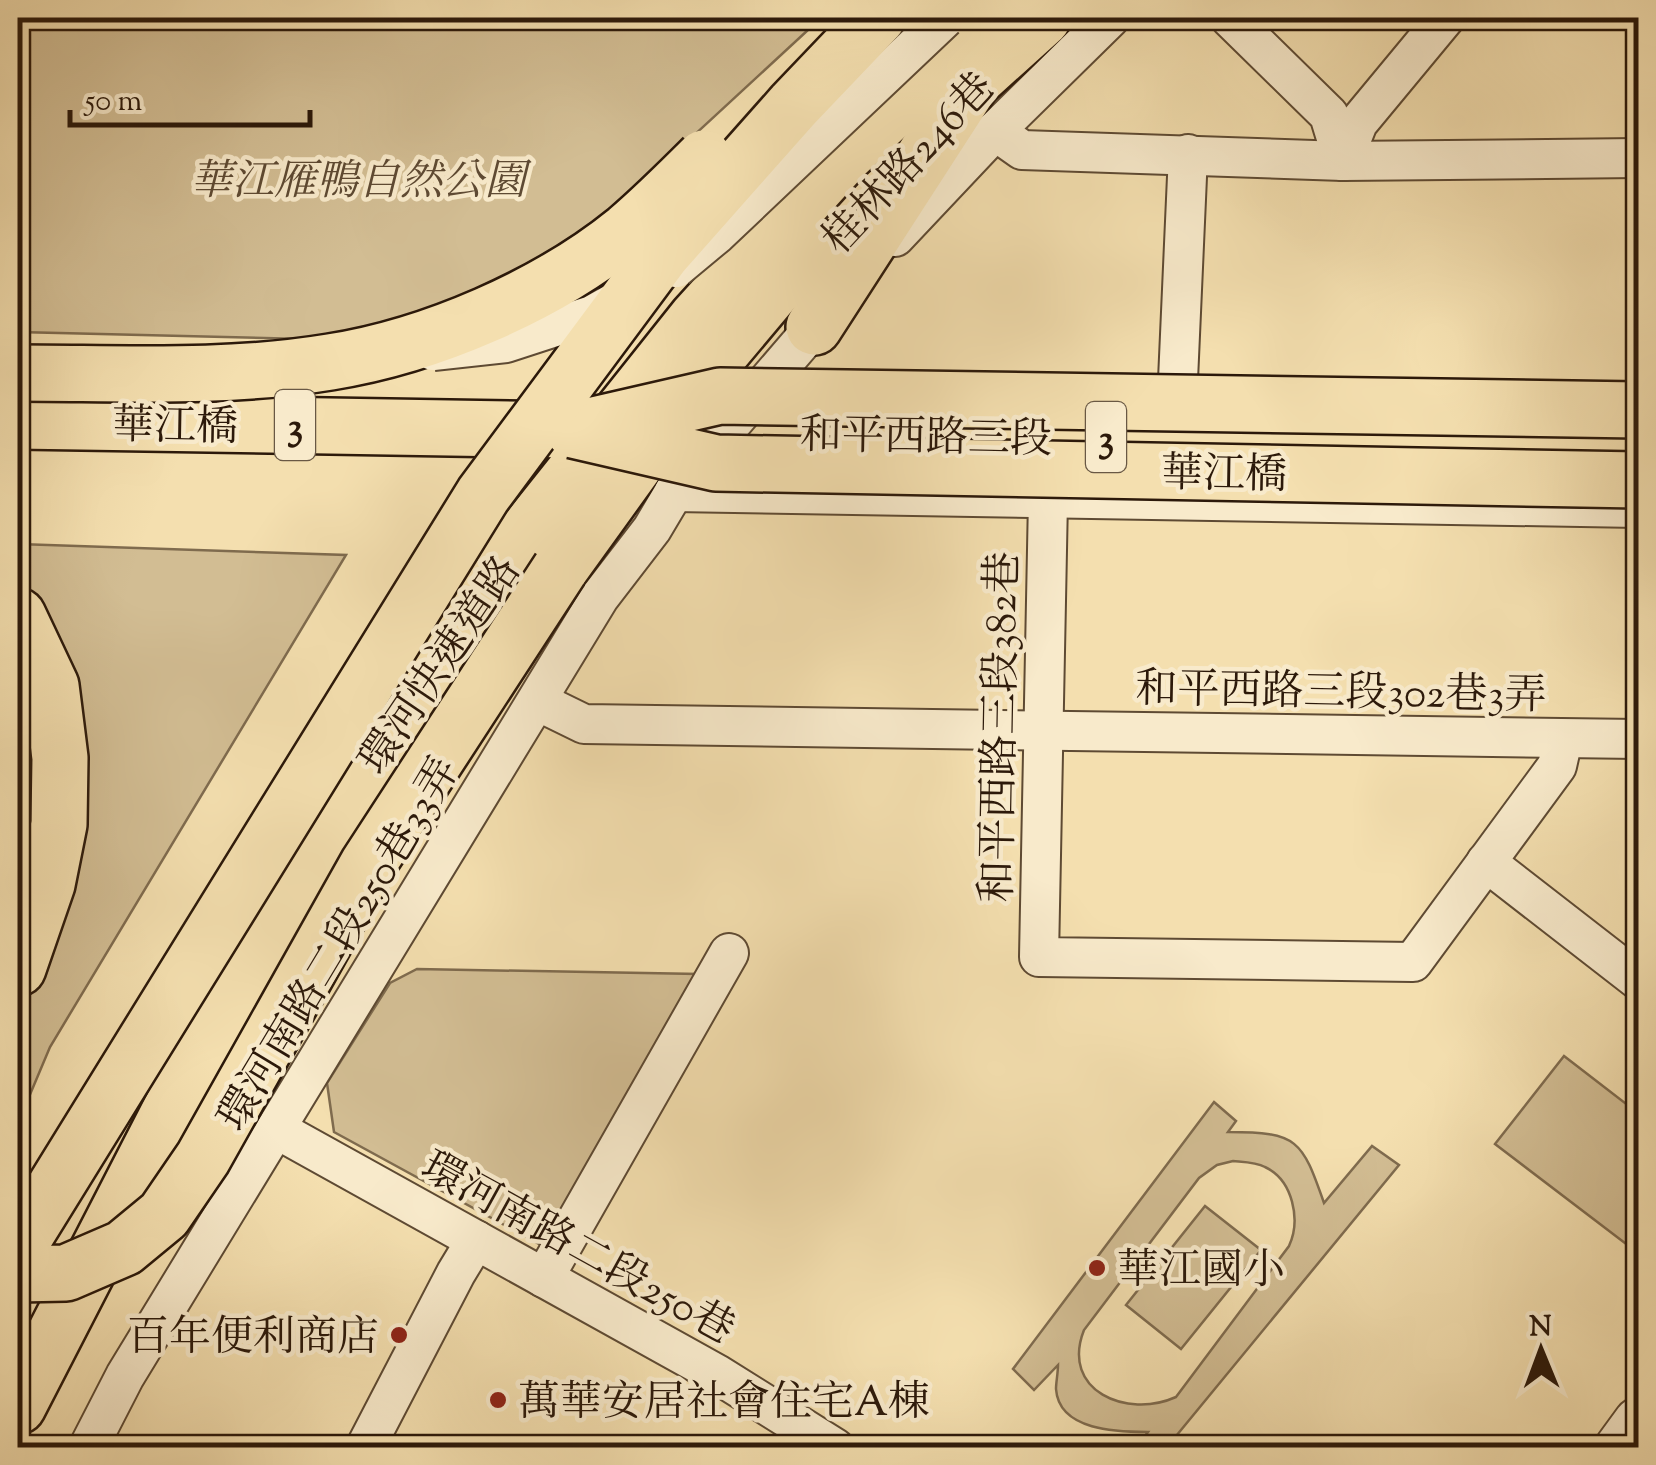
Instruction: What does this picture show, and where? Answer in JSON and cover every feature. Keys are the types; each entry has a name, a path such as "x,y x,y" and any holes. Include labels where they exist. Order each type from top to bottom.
{"main road":[{"path":"18,373 231,372 329,362 406,345 487,314 556,278 624,232 679,184 824,37 857,18"},
{"name":"環河快速道路","path":"18,1247 482,495 662,254 876,18"},
{"name":"環河快速道路","path":"18,1406 196,1060 333,821 521,539 696,318 844,156 991,18"},
{"path":"18,1274 66,1273 124,1248 164,1216 203,1158 368,864 570,574 686,394 816,238 1043,18"},
{"path":"814,326 971,84"},
{"name":"華江橋","path":"572,430 720,396 1638,410"},
{"name":"華江橋","path":"18,421 572,430 716,463 1638,480"},
{"name":"和平西路三段","path":"572,430 1638,444"},
{"path":"18,616 50,686 60,758 59,824 47,884 18,968"}],"street":[{"path":"18,349 413,354 506,343 592,314 668,274 717,234 945,18"},
{"name":"桂林路246巷","path":"674,492 814,326 995,131 1110,18"},
{"path":"1230,18 1328,115 1343,161"},
{"path":"1343,161 1358,123 1445,18"},
{"path":"995,131 1022,150 1343,161 1635,149"},
{"path":"1178,380 1188,154"},
{"name":"和平西路三段","path":"774,372 1038,384 1178,380 1638,390"},
{"name":"和平西路三段","path":"674,492 1041,488 1638,508"},
{"name":"和平西路三段382巷","path":"1041,488 1039,957 1413,962 1486,862"},
{"path":"18,1294 58,1296 107,1281 188,1222 224,1171 381,882 570,574 632,517 674,492"},
{"name":"環河南路二段250巷33弄","path":"88,1448 125,1376 599,598 652,530 674,492"},
{"name":"和平西路三段302巷3弄","path":"537,701 584,724 1638,739"},
{"path":"1563,739 1557,766 1486,862 1638,980"},
{"path":"544,1278 729,953"},
{"name":"環河南路二段250巷","path":"276,1129 717,1374 830,1446"},
{"path":"365,1448 476,1240"},
{"path":"1619,1448 1638,1422"}],"green space":[{"name":"華江雁鴨自然公園","path":"18,18 821,18 469,343 18,332"},
{"path":"18,544 346,555 50,1047 18,1123"},
{"path":"417,969 698,974 541,1245 334,1132 327,1083 390,983"},
{"path":"1564,1056 1638,1113 1638,1253 1495,1144"},
{"path":"1214,1102 1236,1121 1228,1132 1269,1134 1294,1144 1310,1165 1324,1203 1372,1146 1399,1165 1167,1447 1137,1447 1148,1432 1092,1426 1067,1413 1056,1389 1058,1365 1034,1390 1013,1369","holes":["1233,1161 1261,1165 1282,1181 1294,1213 1289,1246 1176,1397 1138,1404 1103,1395 1081,1369 1079,1351 1084,1330 1199,1178 1217,1165"]},
{"path":"1205,1206 1261,1250 1181,1349 1126,1305"}],"tunnel":[{"path":"1055,391 1055,483"}],"place":[{"name":"華江國小","path":"1097,1268"},
{"name":"百年便利商店","path":"399,1335"},
{"name":"萬華安居社會住宅A棟","path":"498,1400"}]}
